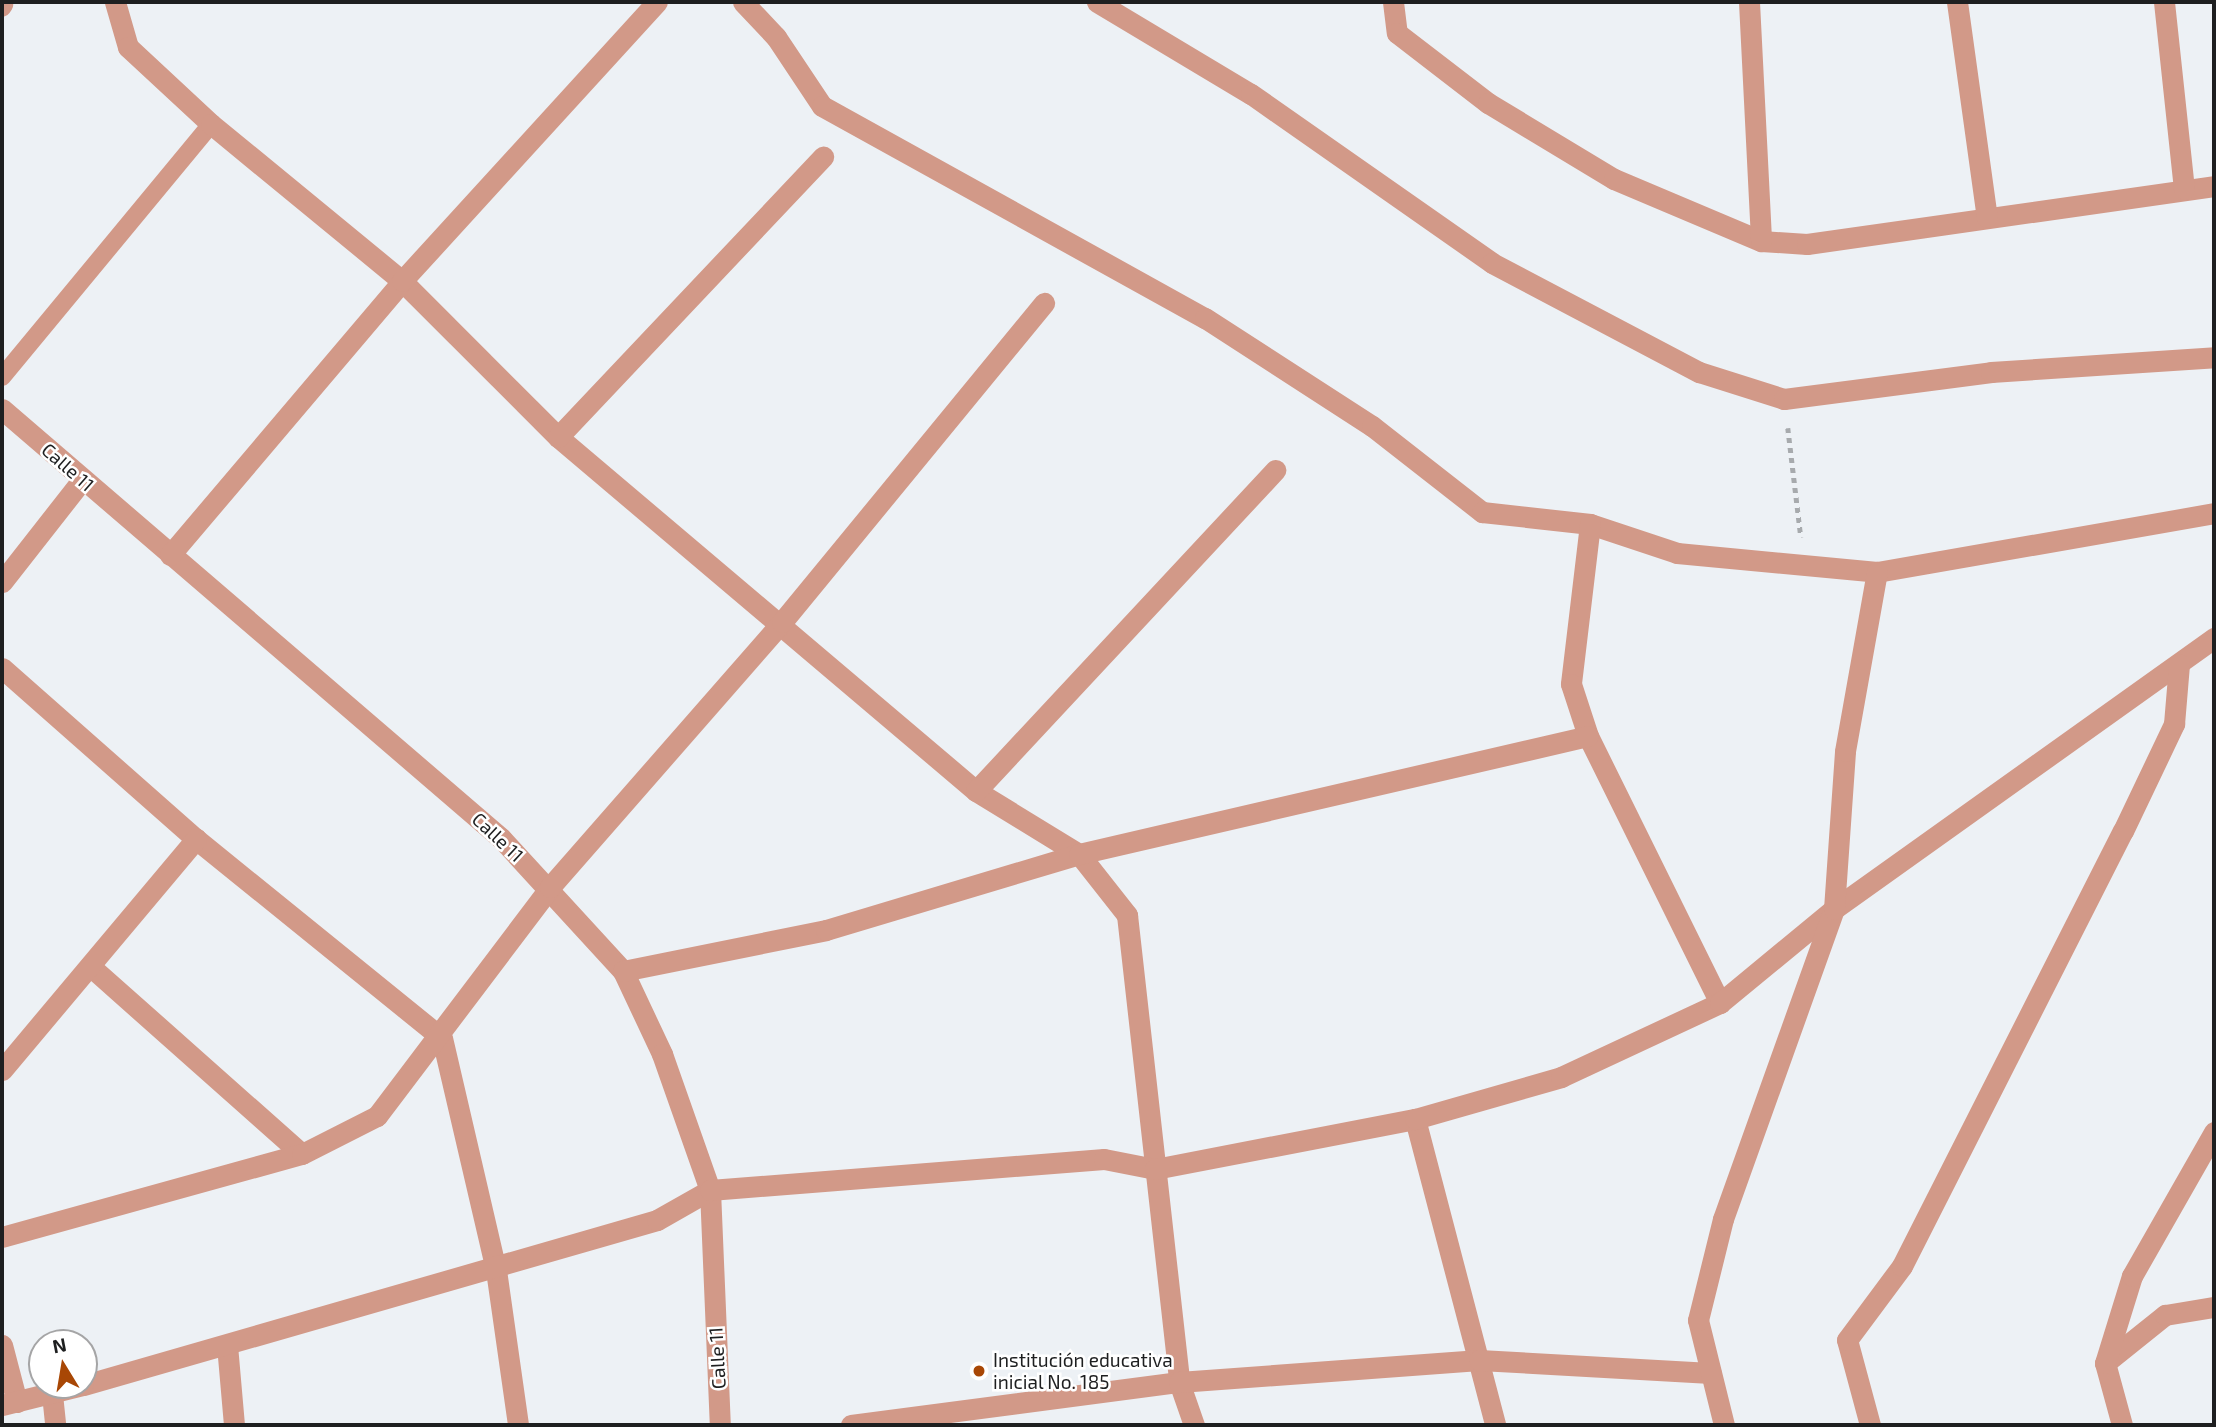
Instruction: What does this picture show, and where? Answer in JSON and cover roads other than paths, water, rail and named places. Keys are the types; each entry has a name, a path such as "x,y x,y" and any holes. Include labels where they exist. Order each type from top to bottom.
{"street":[{"path":"115,2 128,47 211,124 402,281 558,437 782,622 976,791 1079,854 1127,915 1179,1382 1194,1425"},
{"path":"170,555 402,281 657,2"},
{"path":"743,2 776,37 822,106 1205,318 1372,426 1482,512 1590,524 1677,553 1877,572 2214,513"},
{"path":"1097,2 1251,93 1492,262 1699,372 1784,399 1991,372 2214,357"},
{"path":"1394,2 1397,33 1488,103 1614,179 1761,241 1807,244 2214,186"},
{"path":"1749,2 1761,241"},
{"path":"1957,2 1987,217"},
{"path":"2164,2 2184,189"},
{"path":"558,437 824,157"},
{"path":"2,1237 302,1154 377,1116 442,1038 550,887 782,622 1044,303"},
{"name":"Calle 11","path":"2,409 550,887 623,971 662,1054 710,1190 720,1425"},
{"path":"976,791 1275,470"},
{"path":"2,582 82,480"},
{"path":"1590,524 1571,684 1588,736 1720,1003"},
{"path":"1724,1425 1698,1320 1723,1219 1834,909 1844,751 1877,572"},
{"path":"98,1381 496,1269 657,1220 710,1190 1104,1159 1155,1169 1415,1119 1561,1077 1720,1003 1834,909 2214,638"},
{"path":"1870,1425 1847,1340 1902,1266 2127,822 2174,724 2179,664"},
{"path":"2,668 196,839 442,1038 496,1269 518,1425"},
{"path":"623,971 826,930 1079,854 1588,736"},
{"path":"2,1070 196,839"},
{"path":"90,966 302,1154"},
{"path":"1415,1119 1495,1425"},
{"path":"2122,1425 2105,1363 2132,1276 2214,1132"},
{"path":"2105,1363 2165,1315 2214,1307"},
{"path":"2,1345 10,1404 31,1399"},
{"path":"227,1345 234,1425"},
{"path":"851,1425 1179,1382 1479,1360 1711,1373"},
{"path":"52,1399 55,1425"}],"lane":[{"path":"2,377 211,124"}],"place":[{"name":"Institución educativa inicial No. 185","path":"979,1371"}]}
